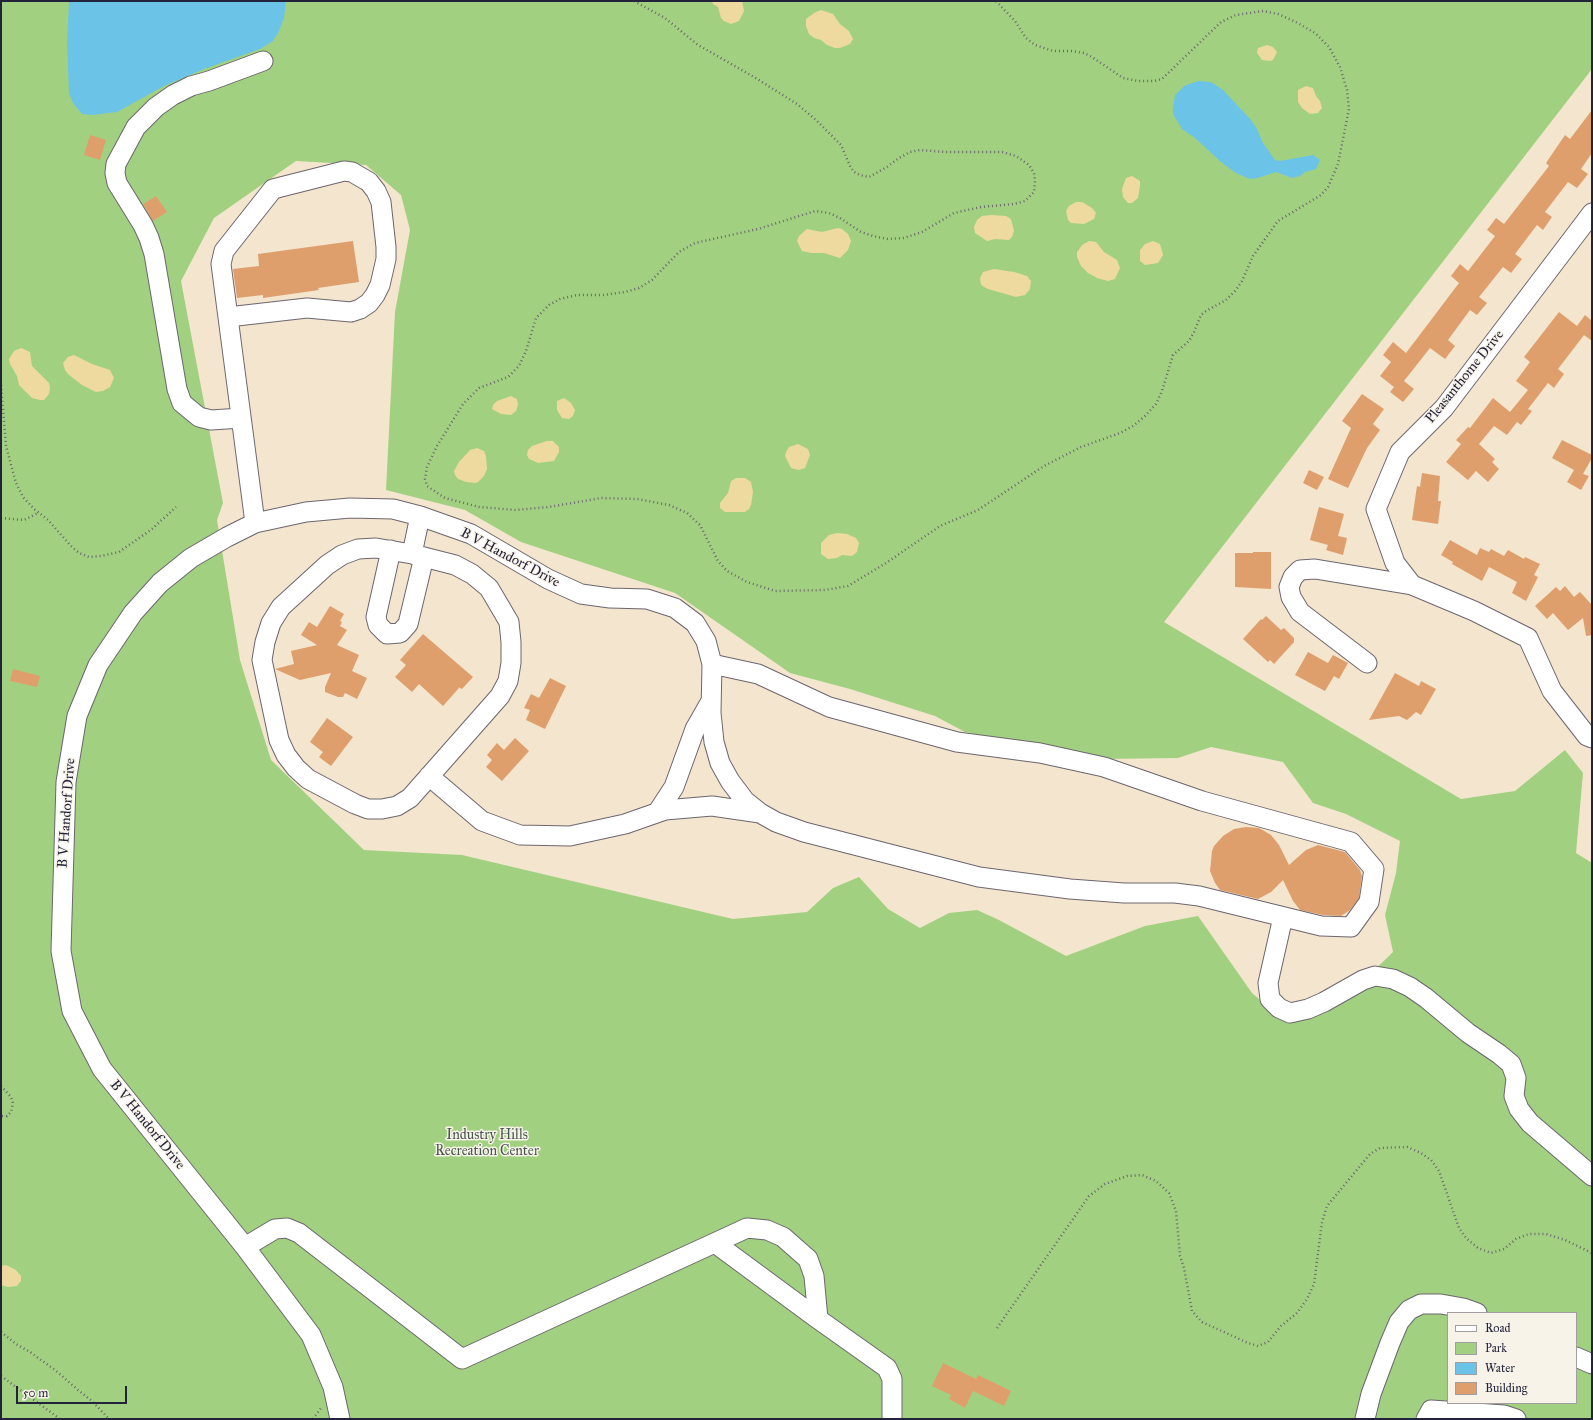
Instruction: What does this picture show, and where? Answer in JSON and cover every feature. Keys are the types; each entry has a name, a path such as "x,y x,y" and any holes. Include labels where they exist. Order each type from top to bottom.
{"street":[{"path":"241,418 211,420 199,417 182,403 177,389 154,254 143,225 117,183 115,173 116,164 136,127 156,107 173,95 191,86 264,61"},
{"path":"228,316 307,308 351,312 360,309 369,303 380,285 386,259 381,202 376,191 369,182 352,172 344,171 273,189 224,251 221,264 255,524"},
{"name":"Pleasanthome Drive","path":"1592,213 1444,408 1400,452 1376,509 1395,563 1412,585 1474,611 1528,638 1552,691 1587,736 1592,738"},
{"name":"B V Handorf Drive","path":"340,1419 333,1387 311,1335 245,1247 102,1069 72,1011 61,951 66,782 77,716 98,665 133,613 160,583 191,558 226,537 255,524 306,512 350,508 393,509 420,516 471,534 548,580 581,594 610,598 648,599 675,608 695,623 706,641 712,664 711,713 714,742 720,763 730,781 745,801 760,813"},
{"path":"391,550 376,617 378,625 387,634 400,633 408,624 418,555 420,516"},
{"path":"376,548 418,555 455,565 472,574 490,588 508,622 511,642 511,663 508,681 500,696 410,798 397,806 382,809 368,809 355,804 308,779 296,768 286,755 279,740 262,660 265,642 271,623 281,607 327,565 342,555 358,549 376,548"},
{"path":"1367,663 1300,612 1291,597 1289,587 1293,577 1300,570 1315,569 1412,585"},
{"path":"429,776 482,821 520,835 570,836 624,824 665,810 712,806 760,813 776,822 804,832 979,877 1070,889 1124,893 1175,893 1199,896 1321,926 1351,927 1369,902 1374,869 1351,842 1202,801 1104,767 1040,753 957,742 829,707 758,674 712,664"},
{"path":"657,813 674,787 695,729 711,701"},
{"path":"1283,917 1268,983 1270,999 1279,1008 1290,1012 1308,1009 1324,1002 1363,980 1375,976 1393,979 1410,987 1426,998 1468,1033 1499,1054 1510,1064 1516,1078 1514,1096 1519,1109 1530,1123 1592,1176"},
{"path":"245,1247 275,1229 287,1228 299,1233 462,1359 747,1228 767,1230 783,1237 808,1259 814,1276 818,1318"},
{"path":"715,1243 887,1368 892,1379 892,1419"},
{"path":"1365,1419 1371,1394 1390,1342 1399,1322 1409,1310 1421,1304 1441,1304 1463,1308 1474,1312"},
{"path":"1577,1357 1592,1364"},
{"path":"1426,1419 1431,1410 1504,1415 1516,1419"}],"path":[{"path":"634,1 665,18 698,45 797,104 816,120 841,145 850,166 854,172 860,175 869,176 887,167 910,152 920,150 946,152 1002,152 1016,156 1029,165 1034,173 1034,192 1025,201 1014,204 965,210 945,217 922,232 904,238 888,239 874,236 861,232 829,212 815,211 758,229 695,243 679,252 652,280 639,288 625,292 560,299 549,305 536,318 526,351 519,366 508,377 479,388 463,404 437,446 427,467 425,479 427,486 445,498 479,507 516,510 549,507 601,498 637,500 669,506 687,513 700,524 718,561 727,571 759,587 775,591 825,590 848,586 886,563 940,526 978,510 1044,466 1081,447 1120,433 1133,426 1156,404 1162,391 1173,355 1189,341 1201,315 1226,300 1236,291 1253,256 1278,221 1321,195 1328,187 1338,164 1348,110 1347,90 1340,67 1329,47 1315,33 1296,22 1278,14 1263,11 1236,15 1221,22 1162,79 1154,81 1138,81 1123,78 1084,53 1053,51 1035,45 1026,38 1015,22 996,1"},
{"path":"1,385 6,446 16,483 23,497 34,510 48,520 79,553 90,556 101,556 119,552 152,529 176,507"},
{"path":"1,518 24,520 38,513"},
{"path":"1,1086 11,1097 13,1103 13,1107 8,1116 1,1116"},
{"path":"997,1328 1089,1196 1105,1184 1127,1176 1142,1175 1156,1181 1169,1193 1176,1211 1180,1256 1184,1268 1192,1311 1202,1322 1258,1346 1268,1342 1282,1326 1297,1313 1307,1299 1314,1284 1322,1222 1327,1206 1370,1154 1380,1148 1407,1147 1421,1153 1431,1160 1439,1171 1459,1228 1466,1238 1478,1248 1491,1253 1504,1249 1516,1239 1529,1234 1546,1234 1565,1240 1592,1253"},
{"path":"1,1332 55,1370 92,1401 109,1419"},
{"path":"1,1376 60,1419"}],"green space":[{"name":"Industry Hills Recreation Center","path":"1,1 1592,1 1592,69 1164,622 1461,799 1515,791 1565,750 1583,773 1576,853 1592,863 1592,1419 1,1419","holes":["296,161 366,165 401,195 410,230 395,312 386,490 465,510 521,542 675,593 790,673 850,689 935,716 965,732 1102,759 1178,758 1211,747 1283,762 1313,803 1346,814 1400,841 1396,873 1385,915 1393,952 1342,1002 1273,1011 1252,993 1198,916 1145,926 1066,956 999,920 977,910 949,913 920,928 888,909 859,877 833,888 807,912 733,919 462,855 364,850 271,760 240,660 217,520 223,503 181,281 214,218"]}],"sand":[{"path":"712,1 742,1 744,11 739,21 731,24 724,21 721,18 718,7 713,4"},
{"path":"821,10 833,14 840,24 849,31 853,39 850,44 840,48 835,48 809,34 806,26 806,19"},
{"path":"1267,45 1273,47 1277,52 1273,60 1270,61 1262,60 1257,53 1258,48"},
{"path":"1306,86 1313,88 1320,101 1322,108 1318,113 1310,114 1302,108 1298,102 1298,90"},
{"path":"1132,176 1140,181 1140,186 1138,198 1132,203 1128,203 1123,197 1122,189 1126,178"},
{"path":"1076,202 1082,202 1092,208 1096,213 1094,219 1084,224 1071,223 1068,220 1066,211 1069,206"},
{"path":"982,216 1006,216 1011,219 1014,231 1009,240 995,239 987,241 975,233 974,227 977,220"},
{"path":"838,228 842,229 848,234 851,241 848,250 840,258 824,253 802,251 797,241 799,236 807,229 822,232"},
{"path":"1089,241 1096,242 1104,252 1117,260 1120,268 1115,279 1108,281 1097,278 1088,273 1081,266 1077,257 1077,252 1082,245"},
{"path":"1153,241 1160,244 1163,255 1158,263 1145,265 1140,261 1140,250 1145,244"},
{"path":"994,269 1014,272 1027,276 1031,281 1030,289 1025,295 1016,297 988,289 981,285 980,278 983,272"},
{"path":"21,348 30,352 32,366 49,383 49,394 44,400 32,398 19,385 17,376 10,364 9,359 14,351"},
{"path":"74,355 92,364 110,370 114,378 110,387 103,391 96,392 82,385 68,374 63,363 68,357"},
{"path":"511,396 517,399 518,405 516,411 511,415 501,414 492,409 493,405 497,401"},
{"path":"564,398 571,403 575,410 573,416 569,419 562,418 557,410 557,401"},
{"path":"547,441 553,441 559,447 559,452 554,461 538,463 529,459 527,455 528,450 532,446"},
{"path":"798,444 808,449 810,455 805,468 799,470 791,468 785,456 789,447"},
{"path":"477,448 484,451 486,456 487,469 484,476 475,483 458,479 454,471 459,462 470,450"},
{"path":"736,478 745,478 751,482 753,492 751,505 745,512 725,512 720,508 720,503 728,493 731,481"},
{"path":"837,533 847,534 856,538 859,543 857,552 852,556 842,555 837,558 828,559 821,554 821,543 829,535"},
{"path":"6,1265 16,1270 21,1276 21,1281 17,1286 8,1287 1,1285 1,1266"}],"water":[{"path":"69,1 286,1 284,18 278,33 273,41 260,49 204,69 164,86 117,112 93,115 82,114 73,103 69,93 67,44"},
{"path":"1198,81 1211,82 1223,90 1251,120 1263,143 1275,160 1280,161 1313,155 1320,160 1316,169 1292,178 1276,172 1250,179 1236,173 1221,162 1195,138 1182,129 1173,114 1175,95 1184,86"}],"building":[{"path":"1592,110 1592,153 1581,169 1588,174 1577,188 1568,182 1545,212 1552,217 1543,230 1537,225 1515,254 1522,259 1511,273 1503,267 1479,297 1487,303 1477,315 1470,310 1448,340 1455,346 1445,359 1430,348 1404,381 1414,389 1403,402 1390,392 1394,387 1380,376 1391,362 1383,355 1393,342 1406,353 1459,283 1451,276 1460,264 1468,271 1495,236 1487,230 1496,218 1504,224 1549,166 1546,163 1565,135 1570,139"},
{"path":"90,135 106,140 100,160 84,155"},
{"path":"156,196 167,212 153,221 143,204"},
{"path":"353,241 359,282 318,288 319,290 263,298 263,295 237,298 233,269 259,266 258,254"},
{"path":"1559,312 1577,326 1585,315 1592,321 1592,341 1584,335 1558,369 1564,374 1554,388 1548,383 1528,409 1532,411 1521,425 1517,422 1507,435 1494,426 1479,444 1495,459 1492,462 1499,469 1488,482 1476,471 1468,480 1446,462 1461,444 1456,440 1468,427 1470,428 1493,398 1510,412 1528,390 1516,381 1530,362 1524,357"},
{"path":"1362,394 1384,409 1373,424 1380,430 1367,448 1348,488 1328,479 1351,428 1342,421"},
{"path":"1562,440 1592,455 1592,458 1583,474 1589,476 1581,490 1567,482 1574,470 1552,458"},
{"path":"1309,470 1324,477 1317,490 1303,483"},
{"path":"1422,473 1440,476 1438,501 1441,501 1438,524 1412,520 1417,486 1420,487"},
{"path":"1319,507 1344,514 1338,536 1347,538 1343,555 1326,550 1328,545 1310,540"},
{"path":"1450,540 1477,555 1480,548 1489,552 1491,549 1504,556 1508,550 1524,559 1525,557 1540,564 1534,575 1538,577 1526,601 1512,593 1517,582 1489,567 1482,581 1452,564 1453,562 1441,555"},
{"path":"1271,552 1271,589 1235,587 1235,553"},
{"path":"1565,586 1574,597 1580,592 1592,605 1592,635 1586,636 1583,618 1568,630 1553,613 1547,619 1535,606 1556,587 1560,591"},
{"path":"330,606 344,614 340,621 342,622 340,626 347,630 337,645 359,655 352,671 367,678 357,699 345,693 343,697 338,697 325,692 325,687 331,673 300,680 275,669 294,664 291,651 317,645 301,635 309,622 317,627"},
{"path":"1266,616 1281,630 1284,628 1294,638 1294,642 1274,664 1270,660 1268,662 1243,639 1261,619 1262,620"},
{"path":"423,634 473,677 462,689 458,687 459,688 443,706 419,684 412,692 395,677 406,665 400,660"},
{"path":"1308,652 1328,663 1333,655 1348,663 1339,679 1334,676 1325,691 1295,675"},
{"path":"13,669 40,676 37,687 10,681"},
{"path":"1395,673 1419,686 1421,681 1436,689 1421,715 1416,712 1407,720 1399,716 1369,720"},
{"path":"550,678 566,686 545,729 526,720 530,710 524,708 531,694 539,698"},
{"path":"327,718 353,737 331,766 319,757 323,752 310,742"},
{"path":"515,738 529,751 502,781 486,767 492,760 487,755 497,743 504,750"},
{"path":"1246,827 1259,828 1271,835 1279,845 1289,865 1306,850 1318,845 1345,852 1360,870 1362,876 1359,898 1350,910 1341,916 1323,915 1300,910 1293,901 1283,880 1271,892 1258,899 1220,890 1210,871 1214,846 1223,836 1234,829"},
{"path":"943,1363 976,1379 978,1375 1011,1391 1004,1406 973,1391 965,1408 949,1399 951,1395 932,1386"}]}
